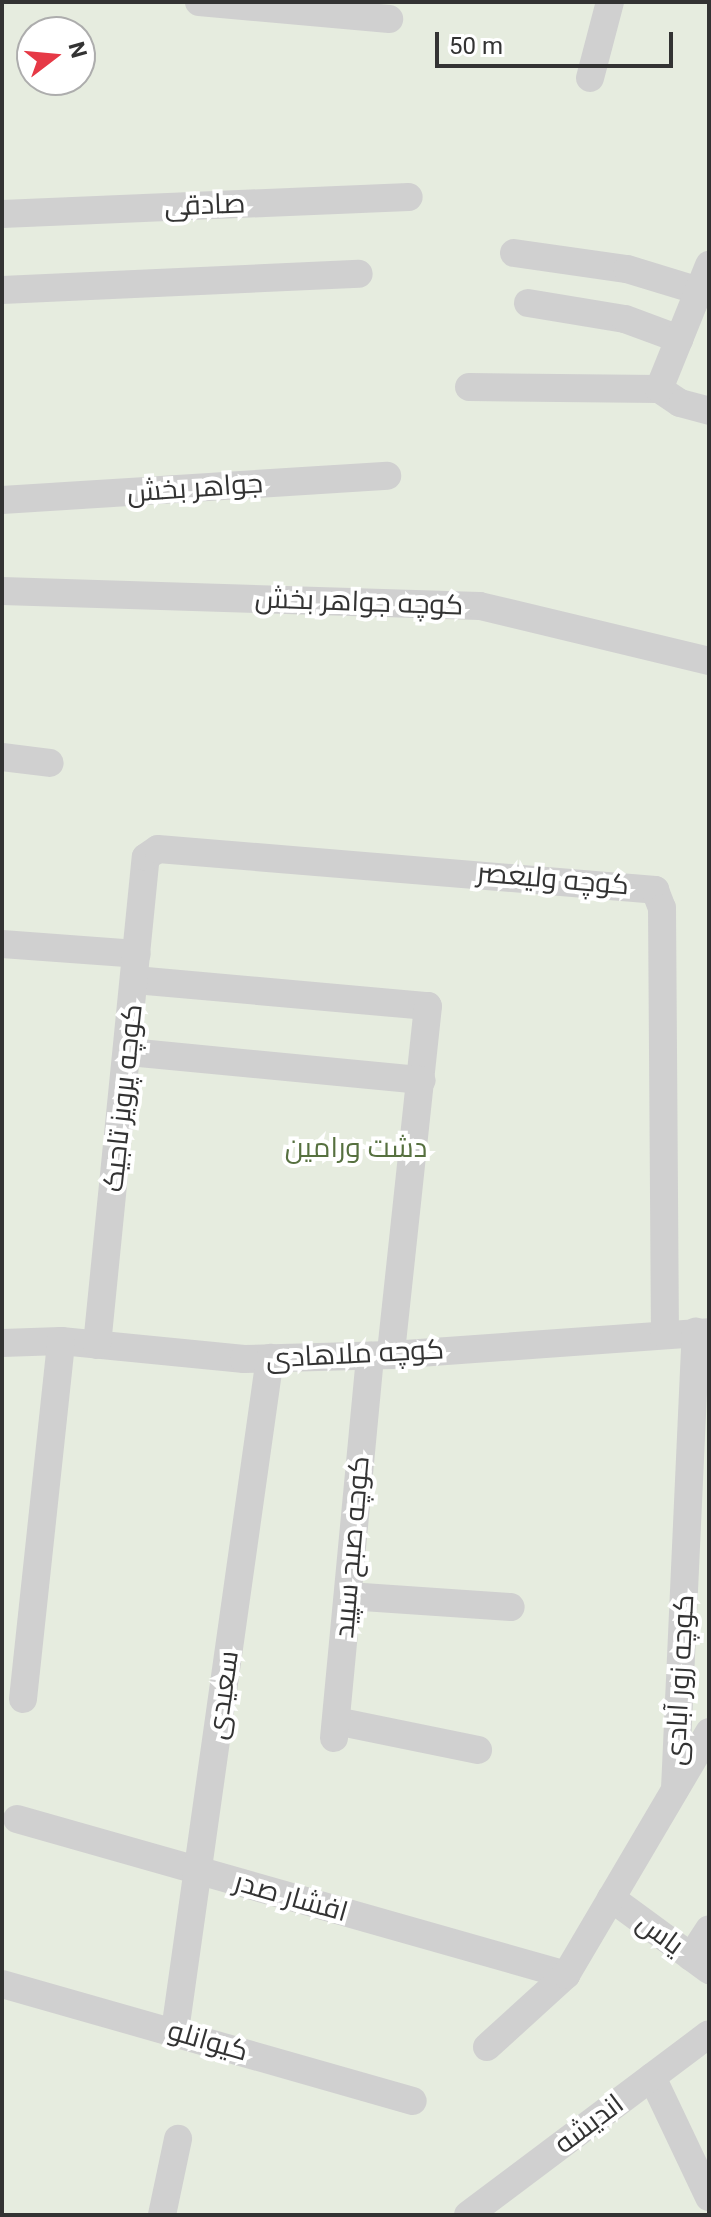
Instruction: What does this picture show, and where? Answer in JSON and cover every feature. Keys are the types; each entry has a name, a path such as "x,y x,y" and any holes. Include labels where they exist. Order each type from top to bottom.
{"street":[{"path":"192,2 389,19"},
{"path":"590,78 610,2"},
{"name":"صادقی","path":"2,214 409,197"},
{"path":"514,253 704,278 659,389"},
{"path":"2,290 359,274"},
{"path":"528,303 625,319 679,339"},
{"path":"469,387 659,389 680,403 709,411"},
{"name":"جواهر بخش","path":"2,500 387,476"},
{"name":"کوچه جواهر بخش","path":"2,591 480,606 709,661"},
{"path":"2,757 50,763"},
{"name":"کوچه پرویز تاجیک","path":"97,1345 150,851"},
{"name":"کوچه ولیعصر","path":"150,851 655,890 662,908 665,1334"},
{"path":"3,949 136,967"},
{"name":"کوچه صبح سپید","path":"136,967 428,1006 422,1080 348,1596 335,1730 478,1750"},
{"path":"129,1052 422,1080"},
{"name":"کوچه ملاهادی","path":"2,1343 61,1341 270,1358 381,1355 702,1331"},
{"name":"کوچه زور آبادی","path":"675,1789 702,1331"},
{"path":"23,1699 61,1341"},
{"name":"سعیدی","path":"175,2031 270,1358"},
{"path":"348,1596 511,1607"},
{"path":"487,2047 566,1975 709,1732"},
{"name":"افشار صدر","path":"17,1819 566,1975"},
{"name":"یاس","path":"611,1898 700,1964"},
{"path":"700,1964 709,1929"},
{"name":"کیوانلو","path":"2,1984 413,2101"},
{"name":"اندیشه","path":"468,2215 709,2034"},
{"path":"652,2077 709,2197"},
{"path":"162,2215 178,2139"}],"green space":[{"name":"دشت ورامین","path":"2,2 709,2 709,2215 2,2215"}]}
